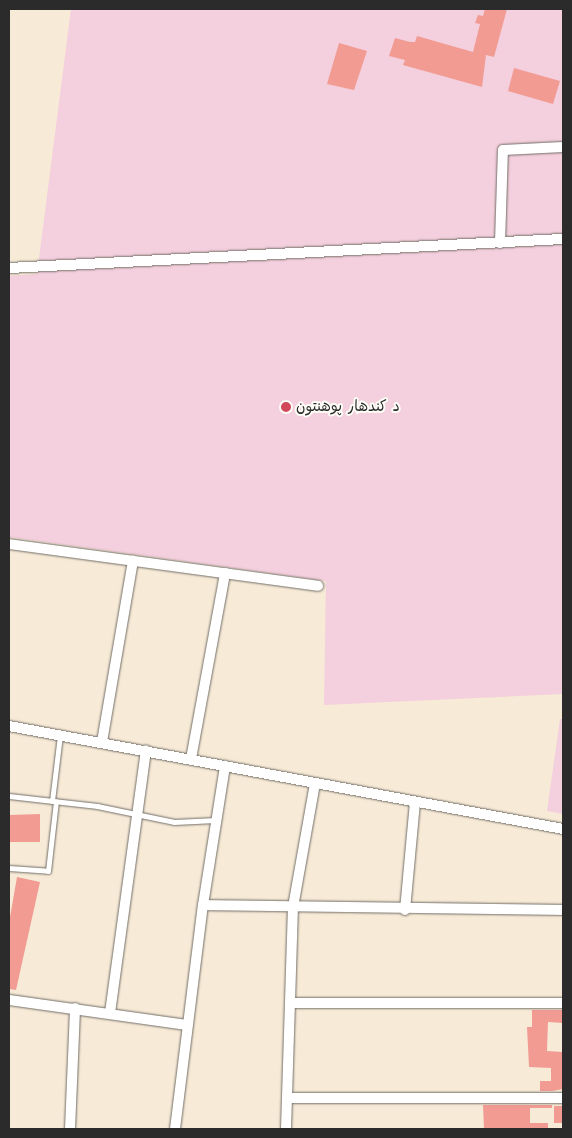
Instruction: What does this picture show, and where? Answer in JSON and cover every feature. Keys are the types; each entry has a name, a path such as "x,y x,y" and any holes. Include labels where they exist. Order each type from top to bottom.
{"street":[{"path":"500,243 503,150 563,147"},
{"path":"9,268 563,239"},
{"path":"9,544 318,586"},
{"path":"102,742 133,560"},
{"path":"191,759 225,573"},
{"path":"9,726 563,829"},
{"path":"110,1013 146,750"},
{"path":"175,1129 203,905 226,766"},
{"path":"286,1129 293,907 314,783"},
{"path":"405,910 415,802"},
{"path":"203,905 405,910 563,910"},
{"path":"9,1000 187,1025"},
{"path":"290,1003 563,1003"},
{"path":"70,1129 75,1008"},
{"path":"287,1098 563,1098"}],"lane":[{"path":"9,868 48,871 60,734"},
{"path":"9,796 97,806 137,816 174,822 217,820"}],"shaded area":[{"name":"د کندهار پوهنتون","path":"71,9 563,9 563,694 324,705 326,581 9,537 9,276 37,274"},
{"path":"560,719 563,719 563,814 547,811"}],"building":[{"path":"485,9 507,9 494,57 486,55 482,87 403,65 405,60 389,56 395,38 415,42 417,36 473,52 480,24 475,23 478,15 483,16"},
{"path":"339,43 367,51 354,90 327,84"},
{"path":"514,68 560,81 553,104 508,91"},
{"path":"40,814 40,842 9,842 9,815"},
{"path":"17,877 40,882 16,990 9,989 9,923"},
{"path":"532,1010 563,1010 563,1023 548,1022 547,1051 563,1052 563,1089 540,1091 540,1081 551,1081 551,1068 529,1067 527,1027 532,1027"},
{"path":"483,1105 552,1105 552,1108 530,1108 530,1123 548,1123 548,1129 484,1129"},
{"path":"554,1106 563,1106 563,1123 554,1123"}],"place":[{"name":"د کندهار پوهنتون","path":"286,407"}]}
